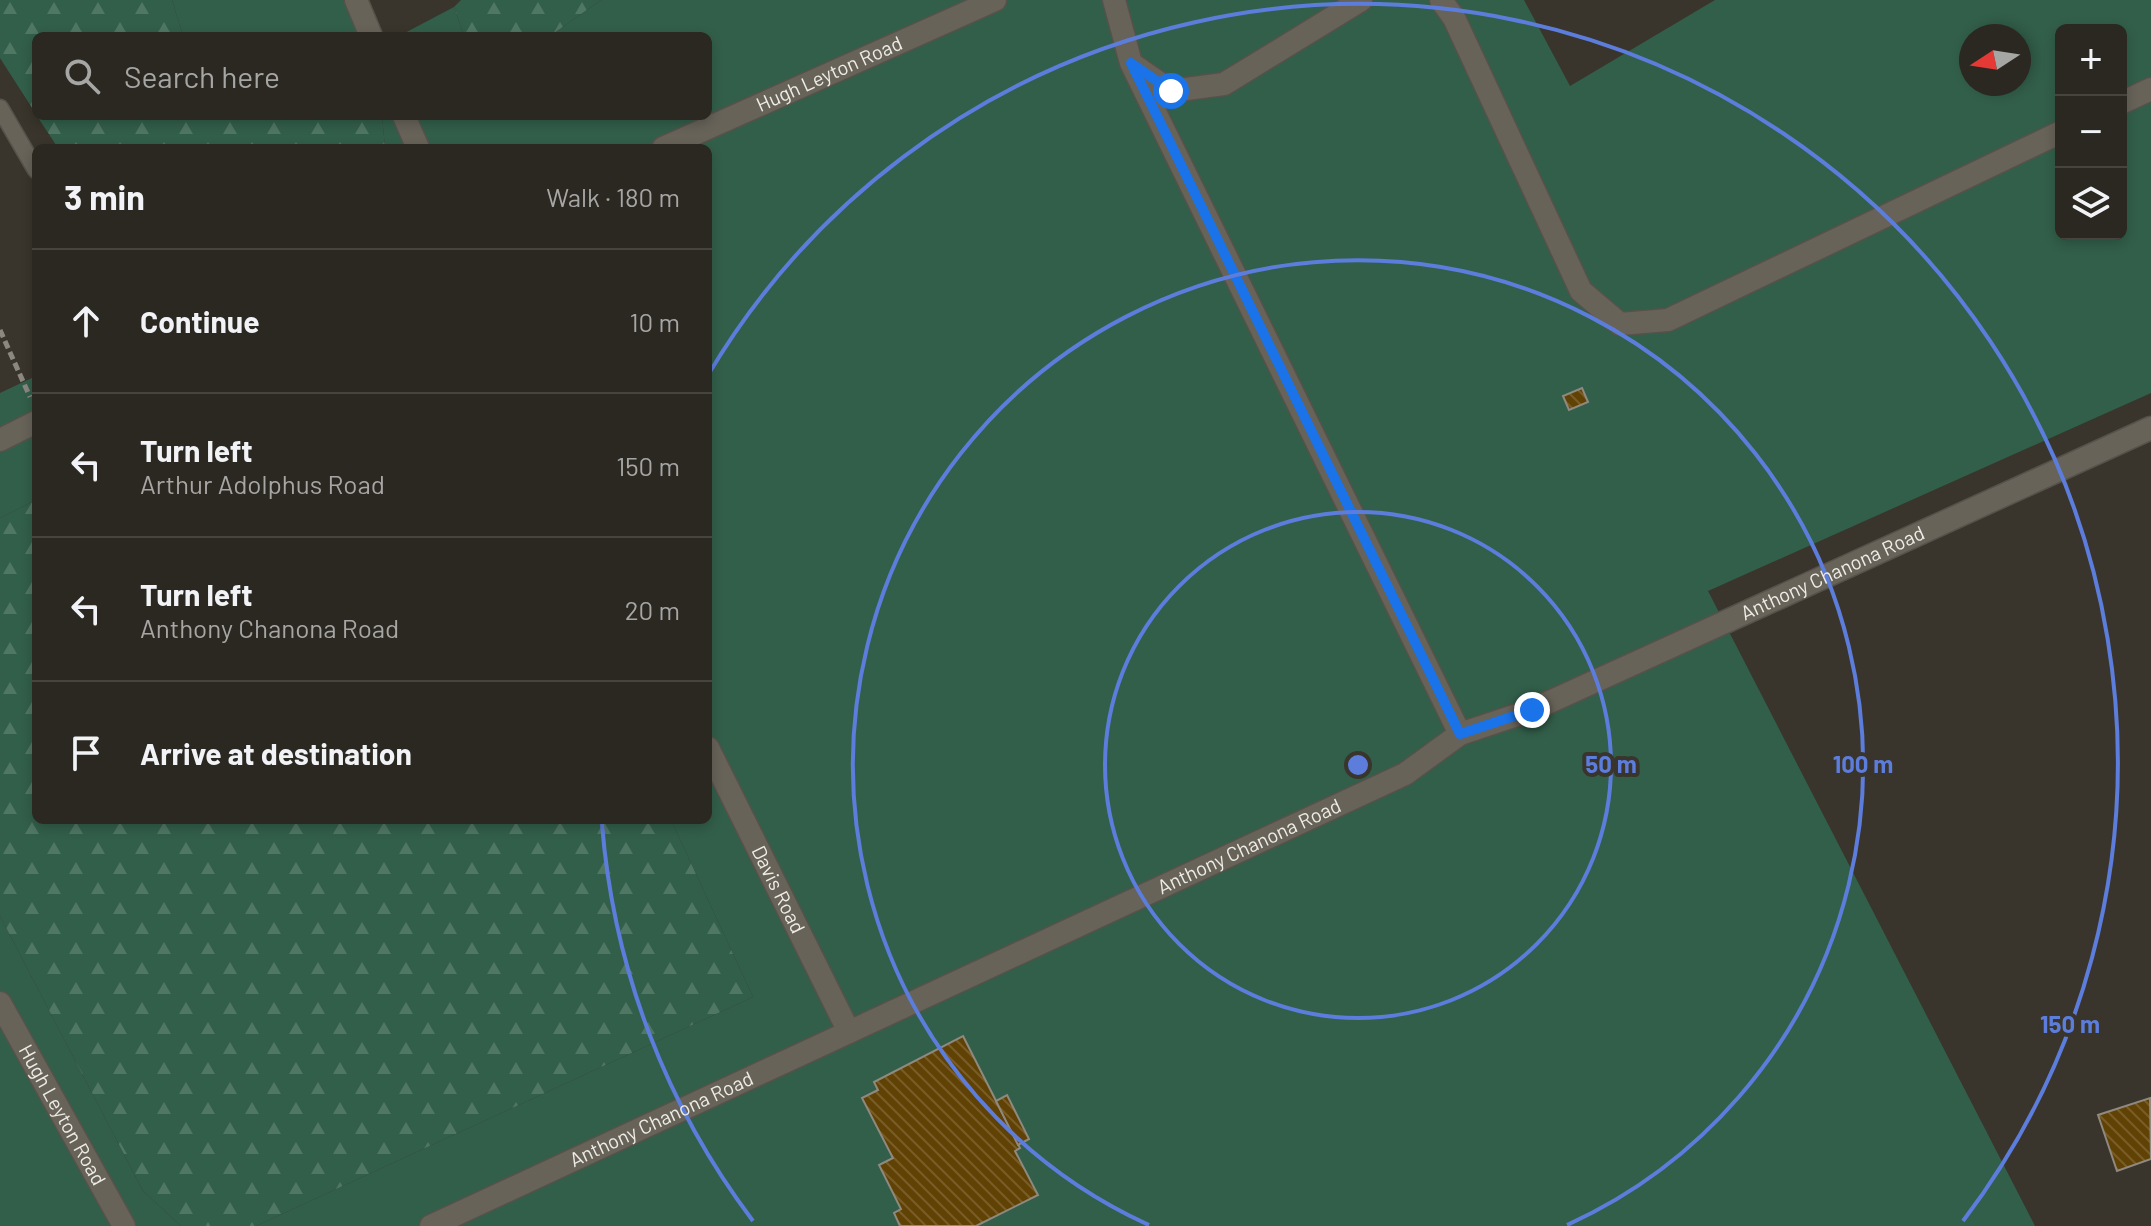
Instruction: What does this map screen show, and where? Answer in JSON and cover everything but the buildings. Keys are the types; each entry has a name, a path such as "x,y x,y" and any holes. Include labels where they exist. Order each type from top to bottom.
{"street":[{"path":"356,0 369,32"},
{"name":"Hugh Leyton Road","path":"672,144 995,0"},
{"path":"1114,0 1131,63 1460,734"},
{"path":"1131,63 1171,91 1224,84 1361,0"},
{"path":"1441,0 1454,18 1581,291 1620,324 1668,320 2055,135"},
{"path":"2127,100 2151,89"},
{"path":"406,120 416,144"},
{"path":"0,440 32,424"},
{"name":"Anthony Chanona Road","path":"431,1226 1405,774 1460,734 1532,710 2151,428"},
{"name":"Davis Road","path":"712,756 849,1032"},
{"name":"Hugh Leyton Road","path":"0,1003 124,1226"}],"lane":[{"path":"0,108 32,163"}],"path":[{"path":"0,330 32,399"}],"green space":[{"path":"0,0 172,0 182,32 32,32 32,108 0,58"},
{"path":"172,0 356,0 369,32 182,32"},
{"path":"461,0 601,0 556,32 463,32 454,7"},
{"path":"601,0 1524,0 1570,86 1715,0 2151,0 2151,393 1708,591 2035,1226 256,1226 753,997 673,824 712,824 712,144 385,144 382,120 712,120 712,32 556,32"},
{"path":"454,7 463,32 407,32"},
{"path":"40,120 382,120 385,144 55,144"},
{"path":"32,378 32,502 0,518 0,393"},
{"path":"32,502 32,824 673,824 753,997 256,1226 181,1226 143,1191 0,916 0,518"},
{"path":"0,916 143,1191 181,1226 0,1226"}],"route":[{"path":"1171,91 1131,63 1460,734 1532,710"}]}
